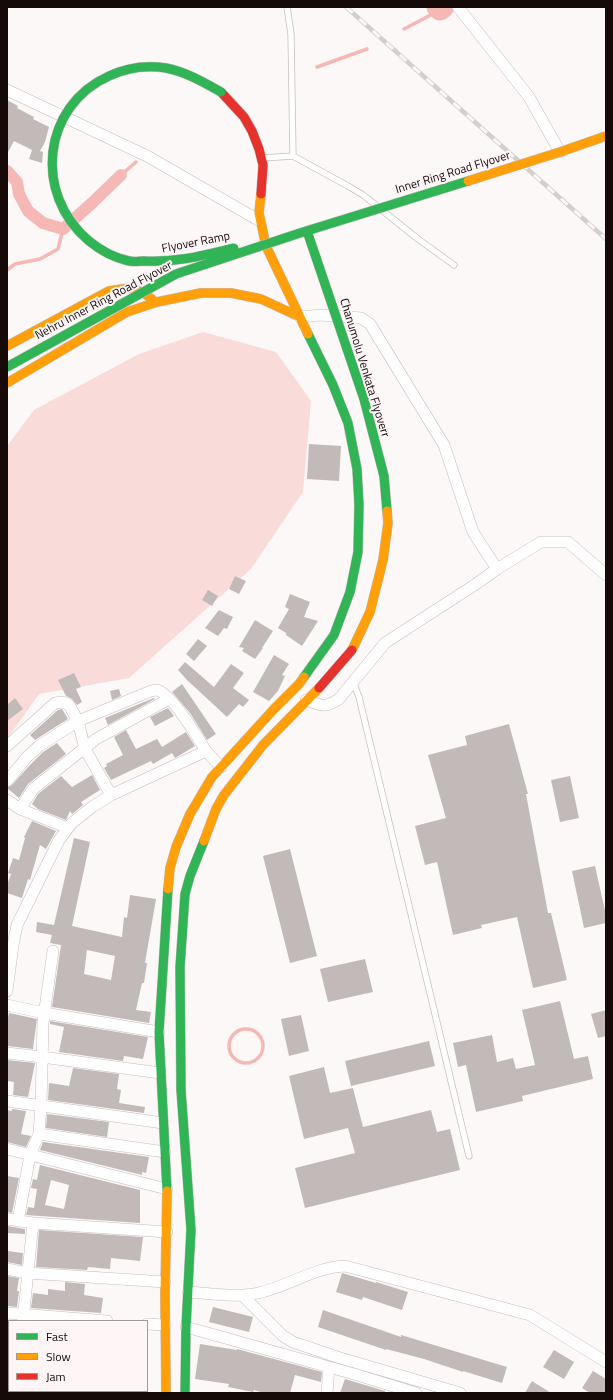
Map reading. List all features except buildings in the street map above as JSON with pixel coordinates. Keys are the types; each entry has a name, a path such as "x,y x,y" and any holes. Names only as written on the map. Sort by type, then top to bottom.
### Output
{"street":[{"path":"458,7 529,97 560,152"},
{"name":"Flyover Ramp","path":"175,1368 165,1325 167,1188 159,1032 170,868 176,846 190,814 212,777 273,710 299,684 334,635 350,592 358,552 359,505 357,468 348,423 333,385 266,246 260,221 258,213 263,165 252,131 244,117 221,92 194,77 176,70 158,67 138,68 120,71 92,86 79,97 67,111 54,137 51,172 53,187 65,215 91,244 109,254 130,261 163,262 186,258 303,232"},
{"path":"7,90 147,156 260,221"},
{"name":"Inner Ring Road Flyover","path":"303,232 560,152 606,136"},
{"name":"Nehru Inner Ring Road Flyover","path":"7,367 176,274 303,232"},
{"name":"Chanumolu Venkata Flyoverr","path":"175,1368 186,1327 191,1230 181,1090 180,967 185,894 190,876 216,809 239,774 263,745 351,652 370,612 383,560 388,523 384,476 364,399 303,232"},
{"path":"7,346 109,291 128,288 142,292 157,302"},
{"path":"7,383 127,312 157,302 201,293 231,293 262,299 300,317 321,315 361,318 370,324 444,445 473,532 497,569"},
{"path":"306,700 320,706 330,705 339,699 384,643 541,542 568,542 606,575"},
{"path":"7,781 27,757 39,746 78,721 151,691 157,690 169,699 187,721 206,751 221,768"},
{"path":"20,809 33,789 96,739 169,699"},
{"path":"7,746 55,703 62,702 69,705 78,721 85,748 112,795"},
{"path":"7,991 13,945 12,924 60,840 72,822 92,807 112,795 206,751"},
{"path":"7,801 20,809 68,828"},
{"path":"52,952 44,1013 39,1134 30,1155 12,1220 33,1223 167,1232"},
{"path":"7,1006 159,1032"},
{"path":"7,1054 42,1057 160,1073"},
{"path":"7,1100 163,1123"},
{"path":"39,1134 165,1152"},
{"path":"7,1149 167,1188"},
{"path":"23,1318 33,1223"},
{"path":"188,1292 243,1296 271,1290 286,1283 334,1266 345,1266 530,1315 606,1362"},
{"path":"7,1269 27,1273 165,1282"},
{"path":"243,1296 283,1336 293,1342 337,1357 460,1393"},
{"path":"7,1312 23,1318 79,1320"},
{"path":"148,1324 165,1325"},
{"path":"186,1327 416,1393"},
{"path":"327,1393 329,1367"},
{"path":"166,1393 175,1368"},
{"path":"175,1368 186,1393"},
{"path":"16,1392 36,1393"}],"lane":[{"path":"287,7 290,34 293,156"},
{"path":"261,158 293,156 348,186 363,195 418,239 454,265"},
{"path":"353,681 359,697 469,1156"}],"shaded area":[{"path":"203,332 276,352 311,401 303,492 251,569 129,678 39,694 7,739 7,446 34,410 139,354"}],"waterway":[{"path":"437,7 440,10 444,7"},
{"path":"404,29 440,10"},
{"path":"317,67 367,49"},
{"path":"121,175 136,162"},
{"path":"7,171 17,182 19,194 28,211 43,223 63,229 121,175"},
{"path":"7,270 15,264 40,259 58,249 63,229"},
{"path":"243,1029 249,1029 253,1030 260,1036 263,1046 262,1053 256,1060 249,1063 243,1063 239,1062 232,1056 229,1049 229,1043 230,1039 236,1032 243,1029"}],"railway":[{"path":"346,7 606,239"}],"traffic: fast":[{"path":"221,92 201,81 166,68 137,68 122,71 109,76 87,90 70,108 58,129 53,152 53,176 59,200 71,222 89,241 118,258 129,261 167,261 190,258 234,248"},
{"path":"7,367 176,274 300,233 468,181"},
{"path":"307,231 364,399 384,476 387,511"},
{"path":"304,677 334,635 350,592 358,552 359,505 357,469 348,423 333,385 308,334"},
{"path":"185,1393 186,1327 191,1230 181,1090 180,967 185,894 190,876 204,841"},
{"path":"167,1191 159,1032 168,889"}],"traffic: slow":[{"path":"468,181 606,136"},
{"path":"261,194 259,213 266,246 308,334"},
{"path":"7,346 109,291 129,288 142,292 152,299"},
{"path":"7,383 127,312 157,302 201,293 231,293 261,299 300,317"},
{"path":"352,650 370,612 383,560 388,523 387,511"},
{"path":"168,889 170,868 176,847 190,814 212,777 304,677"},
{"path":"204,841 216,809 224,795 263,745 319,688"},
{"path":"166,1393 165,1294 167,1191"}],"traffic: jam":[{"path":"221,92 244,117 252,131 263,165 261,194"},
{"path":"319,688 352,650"}]}
